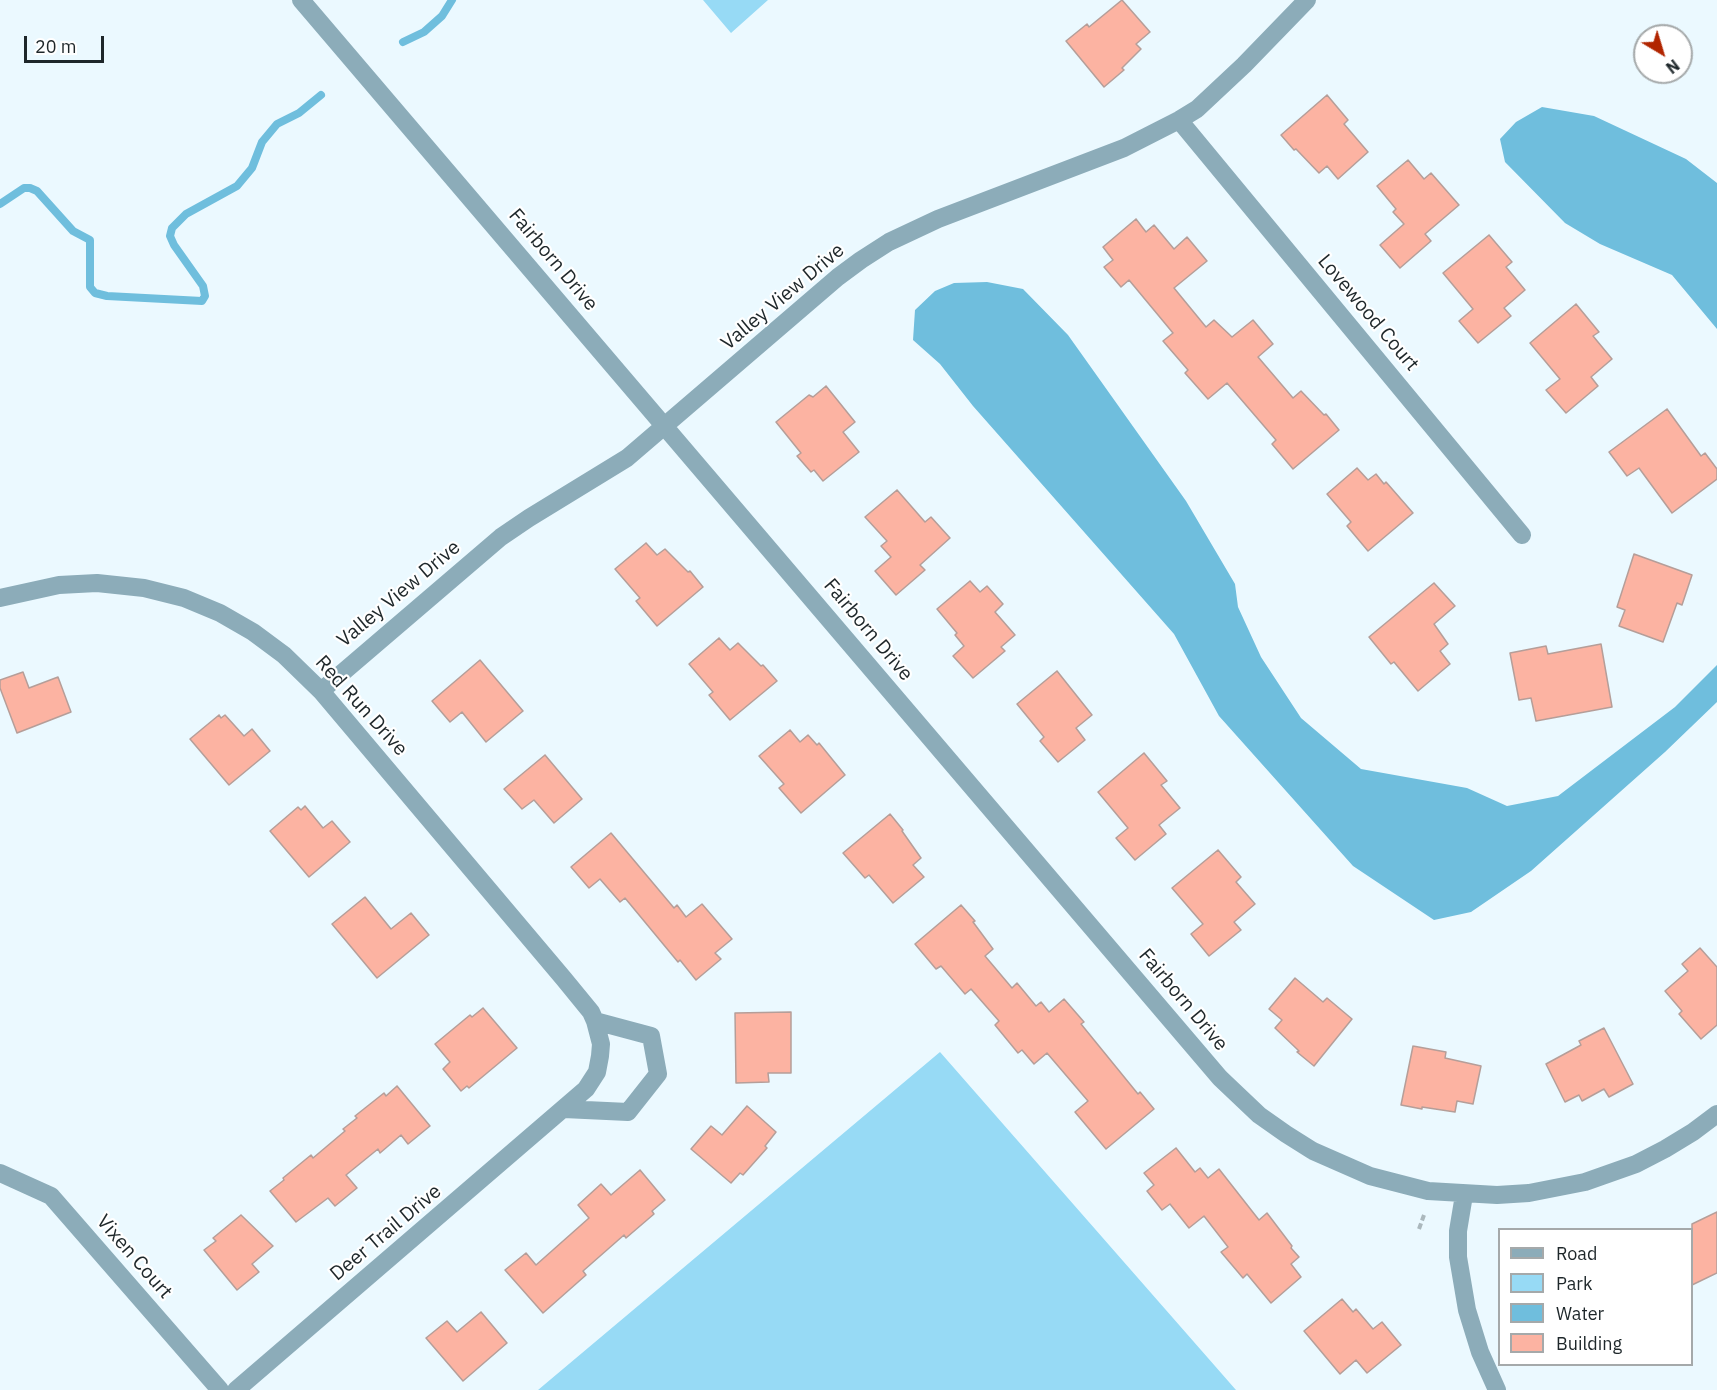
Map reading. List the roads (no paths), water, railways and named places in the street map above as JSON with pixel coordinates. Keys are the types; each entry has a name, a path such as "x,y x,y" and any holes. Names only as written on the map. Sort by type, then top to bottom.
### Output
{"street":[{"name":"Fairborn Drive","path":"302,0 1220,1078 1259,1115 1286,1134 1340,1165 1401,1185 1464,1195 1529,1193 1585,1182 1636,1164 1693,1132 1717,1114"},
{"name":"Valley View Drive","path":"321,690 501,537 627,458 838,278 889,242 938,219 1124,148 1179,120 1197,109 1307,0"},
{"name":"Lovewood Court","path":"1179,120 1522,534"},
{"name":"Red Run Drive","path":"0,598 59,585 97,583 144,588 184,598 220,613 253,632 284,655 321,690 591,1012 601,1044"},
{"path":"564,1109 628,1112 658,1074 651,1036 595,1021"},
{"name":"Deer Trail Drive","path":"236,1390 586,1089 597,1072 601,1044"},
{"name":"Vixen Court","path":"0,1173 51,1196 220,1390"},
{"path":"1464,1195 1458,1231 1460,1268 1467,1310 1480,1352 1497,1390"}],"water":[{"path":"1542,107 1594,116 1686,159 1717,183 1717,329 1672,275 1600,244 1565,223 1505,162 1500,139 1516,122"},
{"path":"987,282 1023,289 1068,335 1186,501 1235,584 1238,607 1261,657 1301,718 1361,769 1467,788 1507,806 1558,796 1675,707 1717,665 1717,702 1665,752 1531,871 1471,912 1434,920 1353,866 1219,716 1174,634 973,406 940,364 913,340 915,310 935,291 954,283"}],"waterway":[{"path":"403,42 424,32 442,16 452,0"},
{"path":"0,204 24,188 30,188 37,191 73,231 90,240 90,287 95,293 107,296 202,301 205,296 203,286 174,245 170,236 172,228 186,214 237,186 252,168 262,142 277,124 299,113 321,95"}]}
